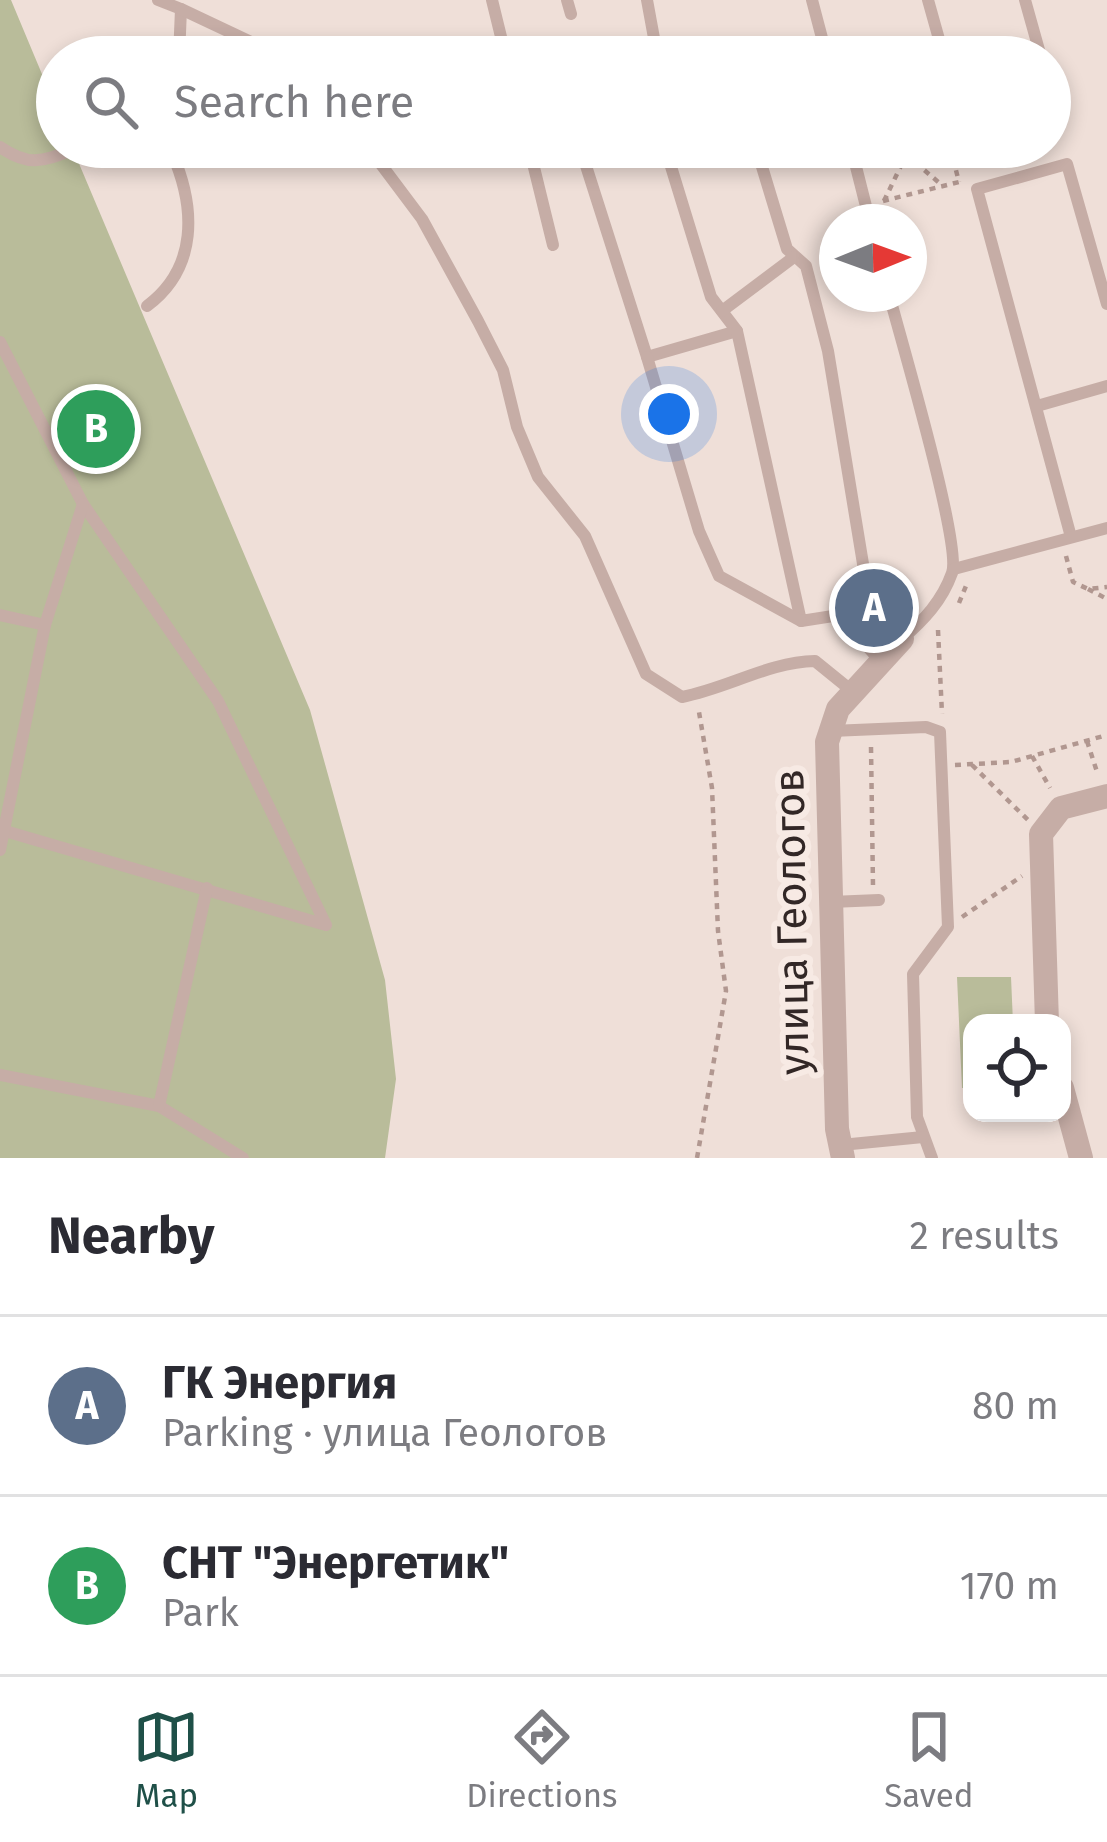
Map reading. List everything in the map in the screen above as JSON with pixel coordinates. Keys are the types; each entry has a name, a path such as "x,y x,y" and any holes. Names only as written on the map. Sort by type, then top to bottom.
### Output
{"street":[{"name":"улица Геологов","path":"842,1152 830,902 829,731 852,691 902,639"},
{"path":"1047,1014 1042,834 1061,808 1106,796"},
{"path":"1071,1121 1081,1158"}],"lane":[{"path":"158,0 238,36"},
{"path":"492,0 501,36"},
{"path":"647,0 654,36"},
{"path":"812,0 821,36"},
{"path":"928,0 938,36"},
{"path":"1025,0 1035,36"},
{"path":"180,36 181,9"},
{"path":"0,147 21,162 36,163"},
{"path":"147,306 172,287 190,228 187,188 179,168"},
{"path":"384,168 422,219 487,338 503,370 518,428 538,477 585,536 646,674 682,697 789,662 815,661 852,691"},
{"path":"534,168 553,245"},
{"path":"587,168 700,532 719,576 801,620 865,611"},
{"path":"671,168 711,297 737,331 801,620"},
{"path":"763,168 794,256 806,266 827,351 865,576 862,640 881,662"},
{"path":"856,168 865,204"},
{"path":"1053,168 977,189 1066,538"},
{"path":"1068,168 1107,304"},
{"path":"722,311 794,256"},
{"path":"894,312 961,568"},
{"path":"647,357 737,331"},
{"path":"0,342 83,504 218,701 326,925 5,831"},
{"path":"1036,406 1107,386"},
{"path":"0,850 45,625 83,504"},
{"path":"902,639 931,614 961,568 1107,528"},
{"path":"0,614 45,625"},
{"path":"829,731 936,731 943,765 948,927 913,974 922,1137 932,1158"},
{"path":"159,1106 206,888"},
{"path":"830,902 876,900"},
{"path":"0,1076 159,1106 243,1158"},
{"path":"842,1152 922,1137"}],"path":[{"path":"884,201 900,168"},
{"path":"926,168 943,185"},
{"path":"955,168 963,189 977,189"},
{"path":"873,204 959,182"},
{"path":"1066,538 1073,582 1107,599"},
{"path":"936,731 945,695 938,628 968,591 961,568"},
{"path":"1088,589 1107,586"},
{"path":"696,694 712,788 718,931 726,991 697,1158"},
{"path":"871,730 876,900"},
{"path":"943,765 1032,756 1107,735"},
{"path":"1087,741 1106,796"},
{"path":"1032,756 1061,808"},
{"path":"972,765 1042,834"},
{"path":"948,927 1043,862"}],"green space":[{"path":"0,0 11,0 36,60 36,168 81,168 310,710 385,980 396,1079 385,1158 0,1158"},
{"path":"957,977 1011,977 1013,1014 963,1014 962,1088"}],"place":[{"name":"СНТ \"Энергетик\"","path":"96,429"},
{"name":"ГК Энергия","path":"874,608"}]}
